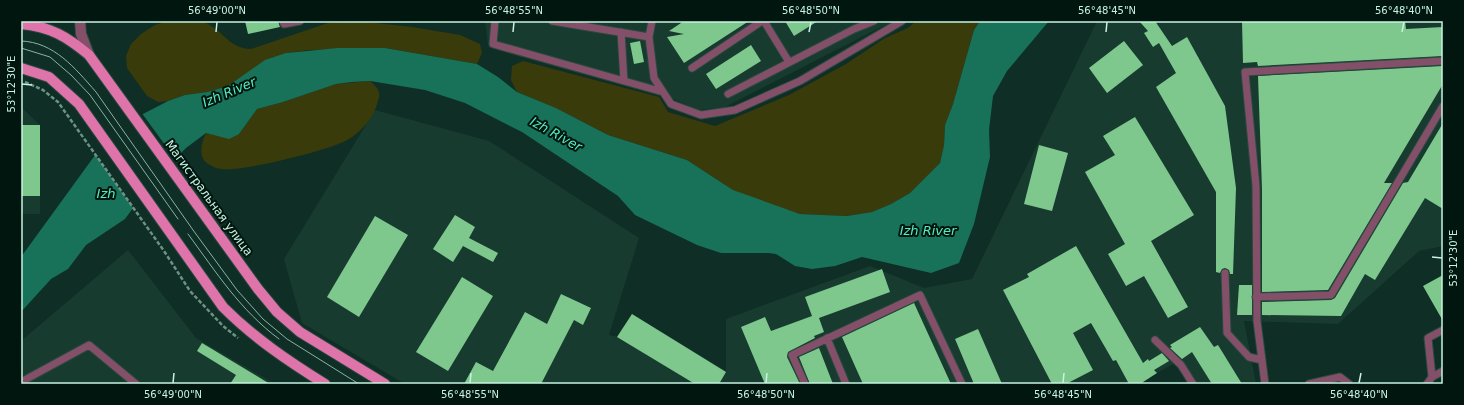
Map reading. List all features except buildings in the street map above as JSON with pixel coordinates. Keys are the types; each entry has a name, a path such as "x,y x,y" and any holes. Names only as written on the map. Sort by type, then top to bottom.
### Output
{"main road":[{"name":"Магистральная улица","path":"21,24 40,26 66,36 89,55 258,289 277,312 300,332 385,384"},
{"path":"21,68 49,77 79,104 224,307 248,331 292,364 325,384"}],"street":[{"path":"80,21 81,34 89,55"}],"lane":[{"path":"283,21 284,24 300,21"},
{"path":"495,21 493,44 664,92"},
{"path":"552,21 649,37"},
{"path":"652,21 649,37 654,78 671,104 701,115 735,110 800,81 902,21"},
{"path":"692,68 763,21 789,62"},
{"path":"728,94 854,29 874,21"},
{"path":"621,32 624,81"},
{"path":"1265,384 1256,297 1256,186 1245,72 1443,61"},
{"path":"1256,297 1331,295 1443,106"},
{"path":"1225,274 1227,333 1249,357 1262,360"},
{"path":"805,384 792,354 920,295 962,384"},
{"path":"1432,377 1428,338 1443,330"},
{"path":"827,338 846,384"},
{"path":"1155,340 1181,365 1193,384"},
{"path":"21,382 89,345 136,384"},
{"path":"1427,384 1432,377 1443,371"},
{"path":"1309,384 1340,377 1349,384"}],"path":[{"path":"21,80 43,90 58,102 164,251"}],"shaded area":[{"path":"168,21 202,21 237,46 251,49 328,23 366,22 412,27 460,35 480,44 482,53 477,64 385,48 309,50 286,53 228,86 207,92 185,95 168,101 158,102 147,96 127,68 126,56 131,44 141,34 155,25"},
{"path":"485,21 893,21 725,107 699,110 657,92 488,45"},
{"path":"916,21 980,21 974,30 953,104 945,125 944,145 940,163 910,193 891,204 872,212 847,216 800,214 760,201 733,190 687,160 608,135 556,108 517,92 511,80 512,66 523,61 659,97 668,112 715,126 789,95 846,64 885,38 908,28"},
{"path":"1097,21 1443,21 1443,246 1419,251 1338,324 1244,321 1256,384 1197,384 1180,360 1138,384 405,384 302,323 284,259 375,110 489,141 639,238 609,335 618,337 632,314 726,371 726,319 870,266 924,288 972,279"},
{"path":"370,81 379,92 379,98 374,112 369,121 357,133 339,144 266,164 232,169 216,168 211,166 203,159 201,150 206,133 215,135 239,134 257,109 336,84"},
{"path":"21,107 40,125 40,214 21,214"},
{"path":"128,250 196,338 275,384 21,384 21,341"}],"water":[{"name":"Izh River","path":"980,21 1049,21 1007,71 993,96 989,130 990,157 974,224 959,263 931,273 862,257 835,266 812,269 795,266 776,254 721,253 697,245 635,215 618,196 522,132 465,103 425,90 370,81 336,84 257,109 239,134 229,139 206,133 186,148 152,182 125,219 86,245 68,269 51,279 21,312 21,257 114,129 168,101 185,95 207,92 228,86 265,60 286,53 338,48 385,48 477,64 498,77 517,92 556,108 608,135 687,160 733,190 800,214 847,216 872,212 891,204 910,193 940,163 944,145 945,125 953,104 974,30"}],"pier":[{"path":"141,112 176,160 153,184 134,209 94,153 113,127"}],"tram line":[{"path":"21,41 33,42 54,51 72,66 96,92 237,290 263,319 287,339 359,384"},
{"path":"21,48 50,57 71,75 90,95 178,219"},
{"path":"188,234 240,303 252,316 279,339"}],"water label":[{"name":"Izh","path":"106,193"}]}
